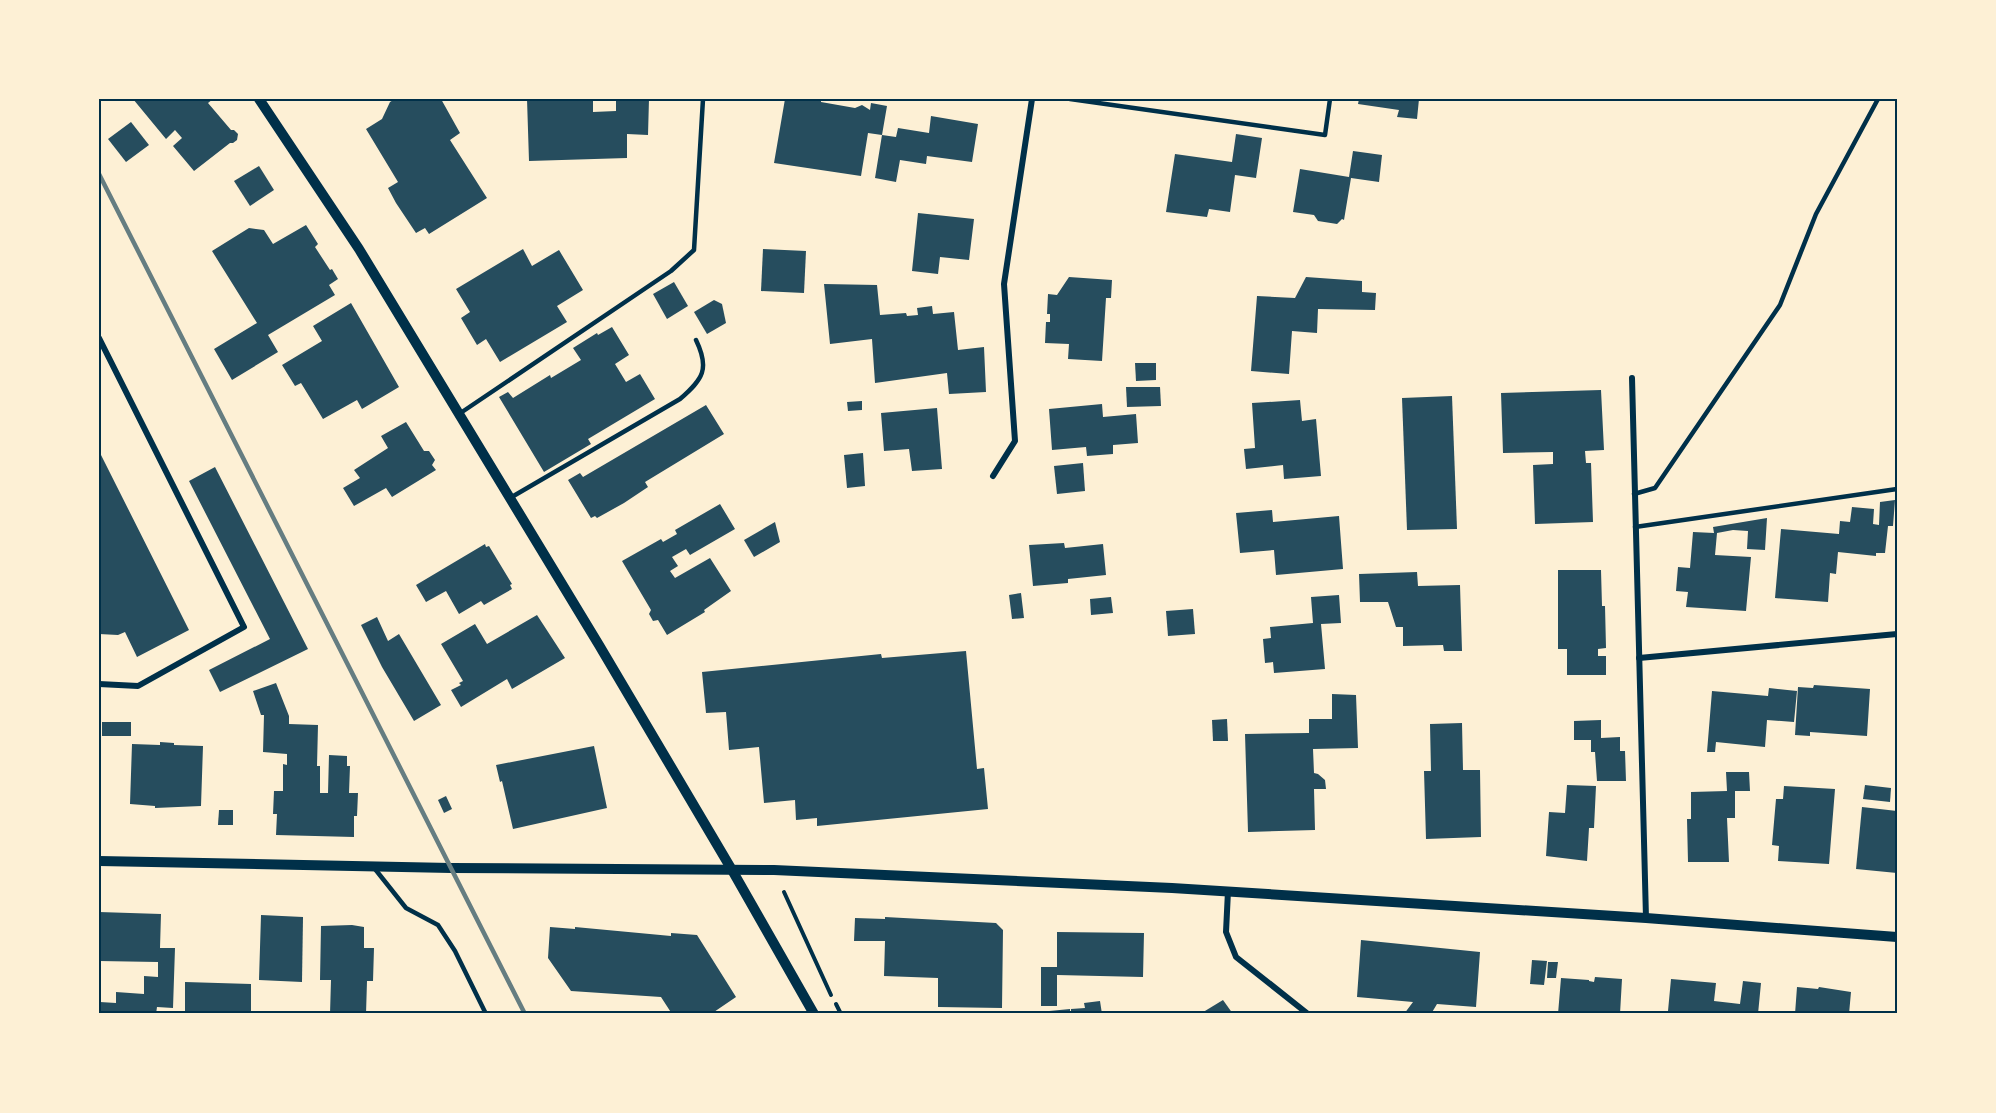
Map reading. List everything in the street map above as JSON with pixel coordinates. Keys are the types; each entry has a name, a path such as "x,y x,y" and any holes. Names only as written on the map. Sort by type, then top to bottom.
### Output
{"street":[{"path":"260,99 359,249 510,498 732,870 814,1014"},
{"path":"993,476 1015,441 1004,284 1032,99"},
{"path":"99,338 244,627 138,686 99,684"},
{"path":"1632,378 1646,918"},
{"path":"1640,658 1897,634"},
{"path":"99,861 373,867 774,870 1228,891 1897,937"},
{"path":"1228,891 1226,932 1236,957 1308,1014"}],"lane":[{"path":"459,414 671,271 694,250 703,99"},
{"path":"1071,99 1325,135 1330,99"},
{"path":"1635,494 1655,488 1780,305 1816,214 1878,99"},
{"path":"510,498 680,399 704,372 703,355 696,340"},
{"path":"1635,526 1897,489"},
{"path":"373,867 406,908 438,925 455,951 486,1014"}],"path":[{"path":"774,870 841,1014"}],"building":[{"path":"133,99 213,99 208,103 231,130 238,134 237,140 194,171 173,146 182,138 175,130 166,139"},
{"path":"395,99 441,99 460,133 450,140 487,198 429,234 425,228 416,233 396,203 388,188 398,182 366,129 382,119 390,102"},
{"path":"527,99 593,99 593,112 616,111 616,99 649,99 648,135 627,134 627,158 529,161"},
{"path":"785,99 821,99 821,102 855,108 862,105 870,110 871,103 887,106 882,135 868,133 861,176 774,163"},
{"path":"1359,99 1419,99 1417,119 1397,117 1399,110 1358,104"},
{"path":"931,116 978,124 972,162 927,156 926,164 900,160 896,182 875,178 882,135 896,137 898,128 929,133"},
{"path":"131,122 149,145 126,162 108,139"},
{"path":"1236,134 1262,138 1256,178 1235,175 1230,212 1209,209 1207,217 1166,212 1175,154 1232,162"},
{"path":"1353,151 1382,155 1379,182 1351,178 1344,220 1342,219 1337,224 1318,221 1314,215 1293,212 1300,169 1349,177"},
{"path":"259,166 274,190 250,206 234,181"},
{"path":"918,213 974,219 969,260 940,257 938,274 912,271"},
{"path":"306,225 318,244 315,247 338,279 329,285 335,295 268,335 278,352 232,380 214,349 257,323 212,251 249,228 264,230 273,244"},
{"path":"523,249 532,266 559,250 583,290 557,306 567,322 500,362 486,339 477,345 461,318 470,312 456,289"},
{"path":"763,249 806,251 804,293 761,291"},
{"path":"1069,277 1112,280 1111,298 1106,298 1102,361 1068,359 1069,344 1045,343 1046,322 1050,322 1050,314 1047,314 1048,294 1057,295"},
{"path":"1306,277 1362,281 1362,292 1376,293 1375,310 1318,309 1317,333 1292,331 1289,374 1251,371 1257,296 1295,298"},
{"path":"674,282 688,306 667,319 653,294"},
{"path":"824,284 877,285 880,315 906,313 907,316 918,315 917,308 932,306 933,314 954,312 958,350 984,347 986,392 949,394 947,373 875,383 872,339 830,344"},
{"path":"714,300 722,304 726,323 707,334 694,312"},
{"path":"351,303 399,387 362,409 357,400 323,419 301,383 295,386 282,365 322,341 313,326"},
{"path":"612,327 629,355 615,364 626,382 640,374 655,399 588,439 591,444 544,472 499,397 508,392 513,398 550,375 551,378 581,360 573,348 597,333 598,335"},
{"path":"1135,363 1156,363 1156,380 1136,381"},
{"path":"1126,387 1160,387 1161,406 1127,407"},
{"path":"1601,390 1604,450 1585,451 1586,463 1591,463 1593,522 1535,524 1533,465 1553,464 1553,452 1503,453 1501,393"},
{"path":"1452,396 1457,529 1407,530 1402,398"},
{"path":"1300,400 1302,421 1316,419 1321,476 1284,479 1283,465 1246,469 1244,449 1255,448 1252,403"},
{"path":"862,401 862,410 848,411 847,402"},
{"path":"1102,404 1103,417 1136,414 1138,443 1113,445 1113,454 1087,456 1086,447 1052,450 1049,409"},
{"path":"706,405 724,434 645,482 648,487 624,503 597,518 595,516 591,518 568,480 580,473 583,477"},
{"path":"937,408 942,469 912,471 909,449 884,451 881,413"},
{"path":"406,422 424,451 429,451 435,460 432,465 436,470 392,497 386,488 354,506 343,488 360,478 354,470 388,448 381,436"},
{"path":"99,451 189,630 137,657 125,632 118,635 99,634"},
{"path":"863,453 865,486 847,488 844,455"},
{"path":"1083,463 1085,491 1057,494 1054,466"},
{"path":"215,467 308,649 220,692 209,670 270,639 189,481"},
{"path":"1895,500 1893,526 1888,526 1885,553 1876,553 1876,556 1838,552 1836,574 1830,573 1828,602 1775,598 1781,529 1839,534 1840,521 1850,522 1852,507 1874,509 1873,524 1879,525 1880,502"},
{"path":"720,504 735,529 690,555 686,549 672,557 678,566 670,571 675,578 710,558 731,591 704,610 705,612 667,635 658,620 653,621 649,614 651,610 622,561 661,539 663,542 677,534 675,530"},
{"path":"1272,510 1273,522 1339,516 1343,569 1276,575 1274,550 1240,553 1236,513"},
{"path":"1767,518 1765,550 1747,549 1748,531 1733,530 1717,533 1715,555 1751,557 1746,611 1686,607 1688,592 1676,591 1678,567 1690,568 1693,532 1714,533 1713,527"},
{"path":"775,522 780,542 754,557 744,540"},
{"path":"1064,543 1065,548 1103,544 1106,575 1068,579 1068,583 1033,586 1029,545"},
{"path":"485,544 486,547 489,546 512,584 510,585 512,589 484,605 481,601 459,614 446,591 426,602 416,585"},
{"path":"1558,570 1601,570 1606,648 1598,649 1598,656 1606,656 1606,675 1567,675 1567,649 1558,649"},
{"path":"1417,572 1418,586 1460,585 1462,651 1444,651 1443,645 1403,646 1403,627 1396,627 1388,602 1360,602 1359,574"},
{"path":"1021,593 1024,618 1012,619 1009,595"},
{"path":"1339,595 1341,623 1321,624 1325,669 1274,673 1273,662 1265,663 1263,639 1271,638 1270,627 1313,623 1311,597"},
{"path":"1111,597 1113,613 1091,615 1090,599"},
{"path":"1193,609 1195,634 1168,636 1166,611"},
{"path":"537,615 565,658 512,689 507,679 461,707 451,690 461,685 459,683 463,681 441,644 475,624 487,644"},
{"path":"377,617 388,641 399,634 441,705 414,721 382,667 361,625"},
{"path":"966,651 977,769 984,768 988,809 817,826 817,818 796,820 795,800 764,803 759,747 729,750 726,712 706,713 702,672 881,654 882,658"},
{"path":"276,683 289,716 289,724 318,725 317,766 320,766 320,793 328,793 329,755 347,756 347,766 350,766 349,793 358,793 357,816 354,816 354,837 276,835 277,814 273,814 274,791 283,791 283,764 287,765 287,754 263,752 264,715 261,715 253,691"},
{"path":"1814,685 1870,689 1867,736 1810,732 1810,736 1795,735 1798,687 1813,688"},
{"path":"1769,688 1797,691 1794,722 1767,720 1765,747 1716,742 1715,752 1707,752 1712,691 1768,696"},
{"path":"1332,694 1356,695 1358,748 1313,749 1314,773 1325,780 1326,789 1314,789 1315,830 1248,832 1245,734 1309,733 1309,719 1332,719"},
{"path":"1227,719 1228,741 1213,741 1212,720"},
{"path":"1601,720 1601,738 1620,737 1620,751 1625,751 1626,781 1597,781 1595,752 1591,752 1591,740 1574,740 1574,721"},
{"path":"102,722 131,722 131,736 102,736"},
{"path":"1462,723 1463,770 1480,770 1481,837 1426,839 1424,771 1431,771 1430,724"},
{"path":"160,742 203,746 201,806 155,808 155,806 130,804 132,744 160,745"},
{"path":"594,746 607,808 513,829 496,765"},
{"path":"1726,772 1749,772 1750,791 1735,791 1735,818 1727,818 1729,862 1688,862 1687,819 1691,819 1691,792 1727,791"},
{"path":"1567,785 1596,786 1594,828 1589,828 1587,861 1546,856 1549,812 1565,813"},
{"path":"1865,785 1891,788 1890,802 1863,799"},
{"path":"1784,786 1835,789 1829,864 1778,861 1779,846 1772,845 1776,799 1783,799"},
{"path":"446,796 452,809 444,813 438,800"},
{"path":"1862,807 1897,811 1897,873 1856,869"},
{"path":"219,810 233,810 233,825 218,825"},
{"path":"99,912 161,914 160,948 175,948 173,1008 157,1007 156,1014 99,1014 100,1002 116,1003 116,992 144,994 144,976 158,977 158,962 99,961"},
{"path":"261,915 303,917 302,982 259,980"},
{"path":"885,917 996,923 1003,930 1002,1008 938,1007 938,978 884,976 885,941 854,941 855,918 885,919"},
{"path":"321,926 364,927 364,948 374,948 373,981 367,981 366,1014 330,1014 331,980 320,980"},
{"path":"550,927 575,929 575,927 671,936 671,933 697,935 736,997 711,1014 672,1014 661,997 571,991 548,958"},
{"path":"1057,932 1144,933 1143,977 1057,975 1057,1006 1041,1006 1041,967 1057,967"},
{"path":"1361,940 1480,952 1476,1007 1437,1004 1431,1014 1404,1014 1413,1002 1357,997"},
{"path":"1532,960 1547,961 1544,985 1530,984"},
{"path":"1548,962 1558,962 1556,978 1547,978"},
{"path":"1595,977 1622,979 1620,1014 1558,1014 1561,978 1594,982"},
{"path":"1671,979 1716,983 1714,1001 1740,1004 1743,981 1761,983 1758,1014 1690,1014 1668,1011"},
{"path":"185,982 251,984 251,1014 185,1014"},
{"path":"1797,987 1818,989 1819,987 1851,992 1849,1014 1795,1014"},
{"path":"1223,1000 1233,1014 1200,1014"},
{"path":"1100,1001 1102,1014 1071,1014 1071,1009 1085,1008 1084,1003"},
{"path":"1070,1009 1070,1014 1039,1014 1039,1012"}],"railway":[{"path":"99,174 525,1014"}]}
